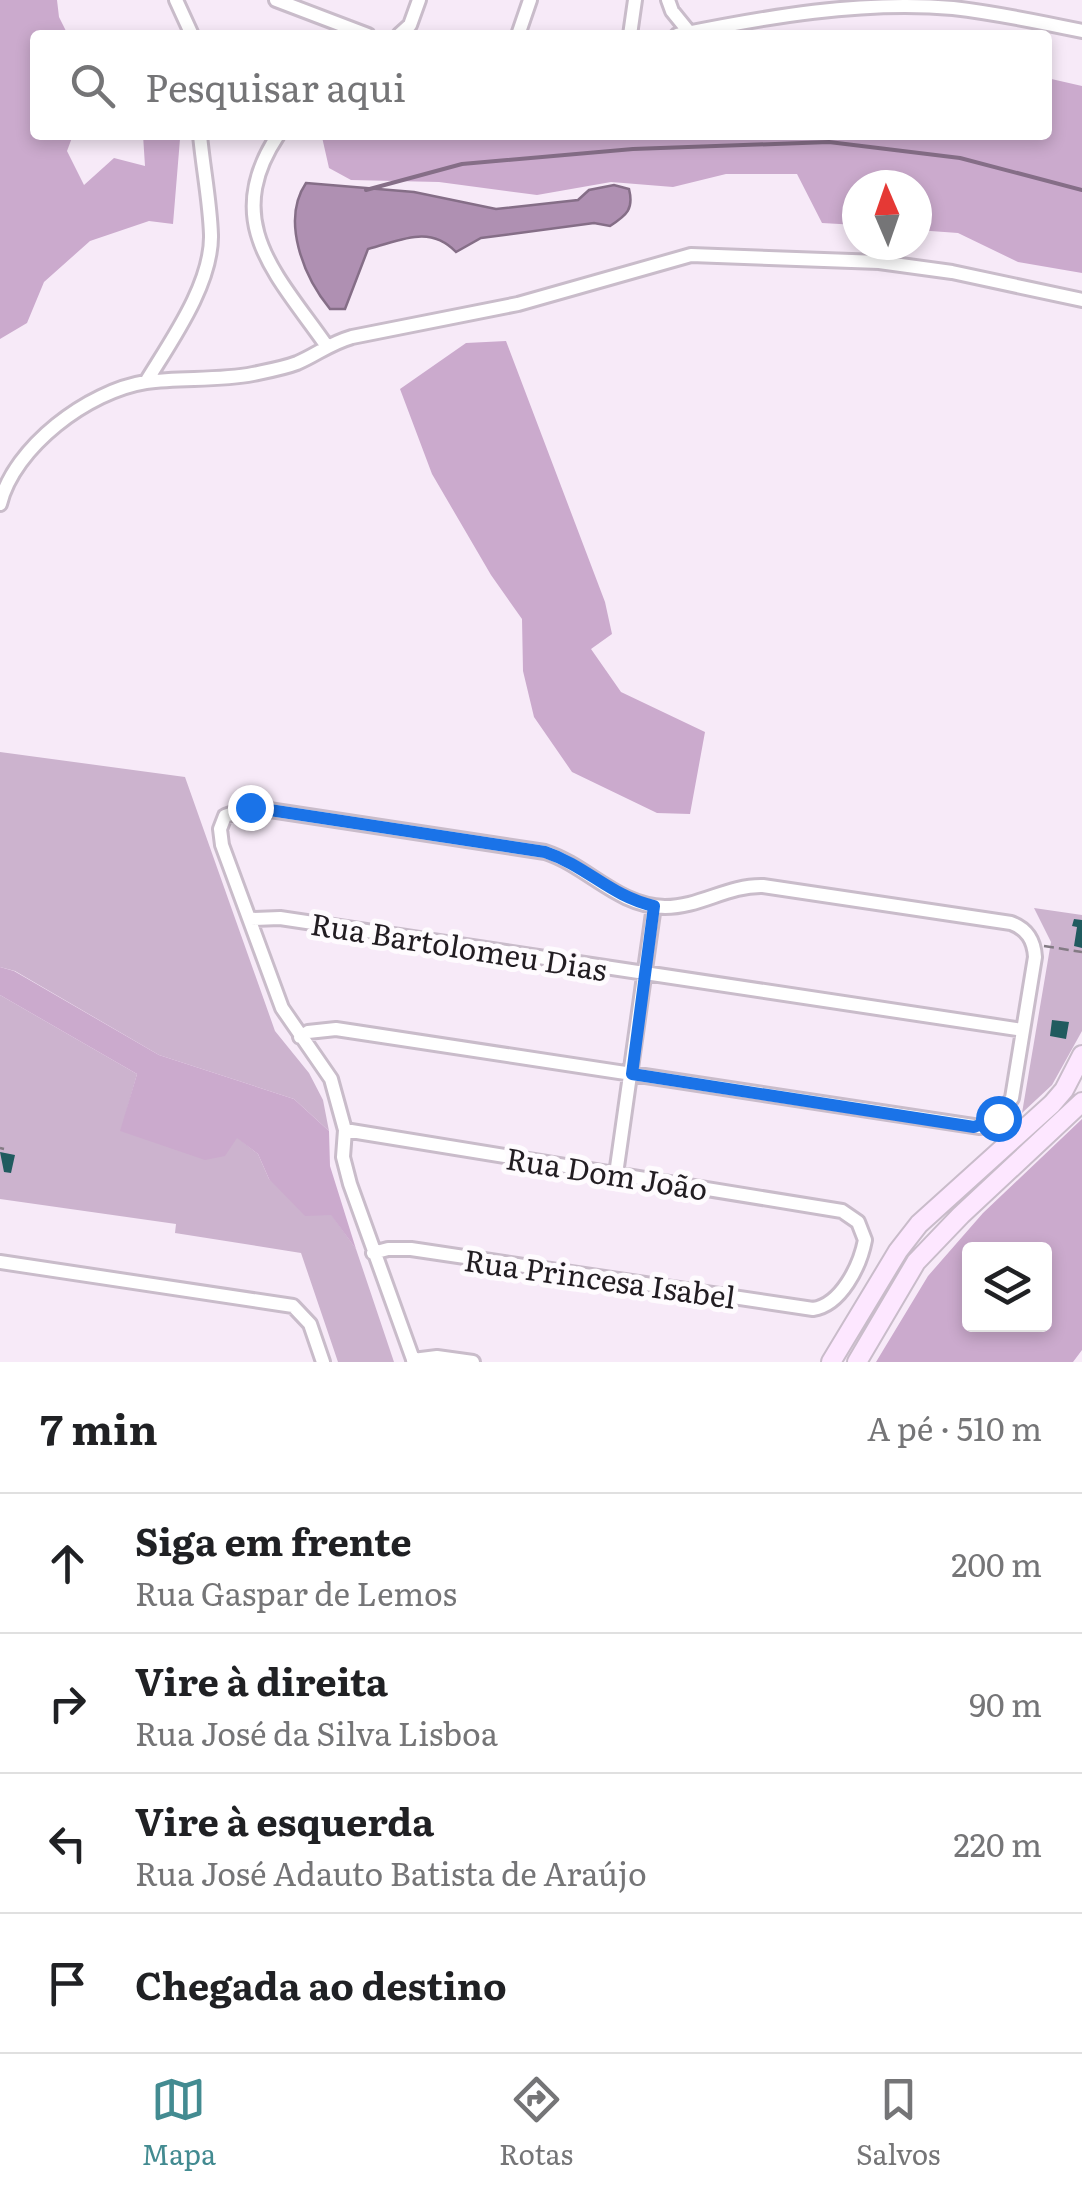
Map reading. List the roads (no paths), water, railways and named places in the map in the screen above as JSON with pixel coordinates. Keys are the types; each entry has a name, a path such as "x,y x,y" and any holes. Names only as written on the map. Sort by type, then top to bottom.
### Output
{"main road":[{"path":"830,1362 898,1251 919,1224 1052,1104 1082,1055"},
{"path":"857,1362 916,1262 1082,1102"}],"street":[{"path":"176,0 190,30"},
{"path":"276,0 355,30"},
{"path":"404,30 419,0"},
{"path":"520,30 530,0"},
{"path":"631,30 636,0"},
{"path":"668,0 681,30"},
{"path":"706,30 804,13 891,7 952,8 1082,30"},
{"path":"146,382 200,285 211,238 201,140"},
{"path":"276,140 254,185 255,222 263,255 326,345"},
{"path":"0,504 16,467 65,417 125,386 250,375 297,363 326,345 370,333 518,304 691,255 880,262 952,272 1082,300"},
{"path":"300,1037 308,1032 336,1029 974,1127 998,1118 1012,1098 1034,956 1032,941 1011,923 764,886 739,887 684,906 654,906 618,895 578,865 545,852 250,807 226,816 220,829 222,846 282,1008 300,1037 332,1079 346,1130 343,1157 413,1361 437,1357 473,1362"},
{"path":"616,1174 654,906"},
{"name":"Rua Bartolomeu Dias","path":"251,919 280,918 1022,1030"},
{"name":"Rua Dom João","path":"346,1130 842,1211 862,1227 865,1246 838,1296 827,1306"},
{"name":"Rua Princesa Isabel","path":"374,1253 411,1249 813,1309 827,1306"},
{"path":"0,1262 293,1306 310,1324 323,1362"}],"waterway":[{"path":"366,190 462,164 633,149 829,142 960,158 1082,190"}]}
